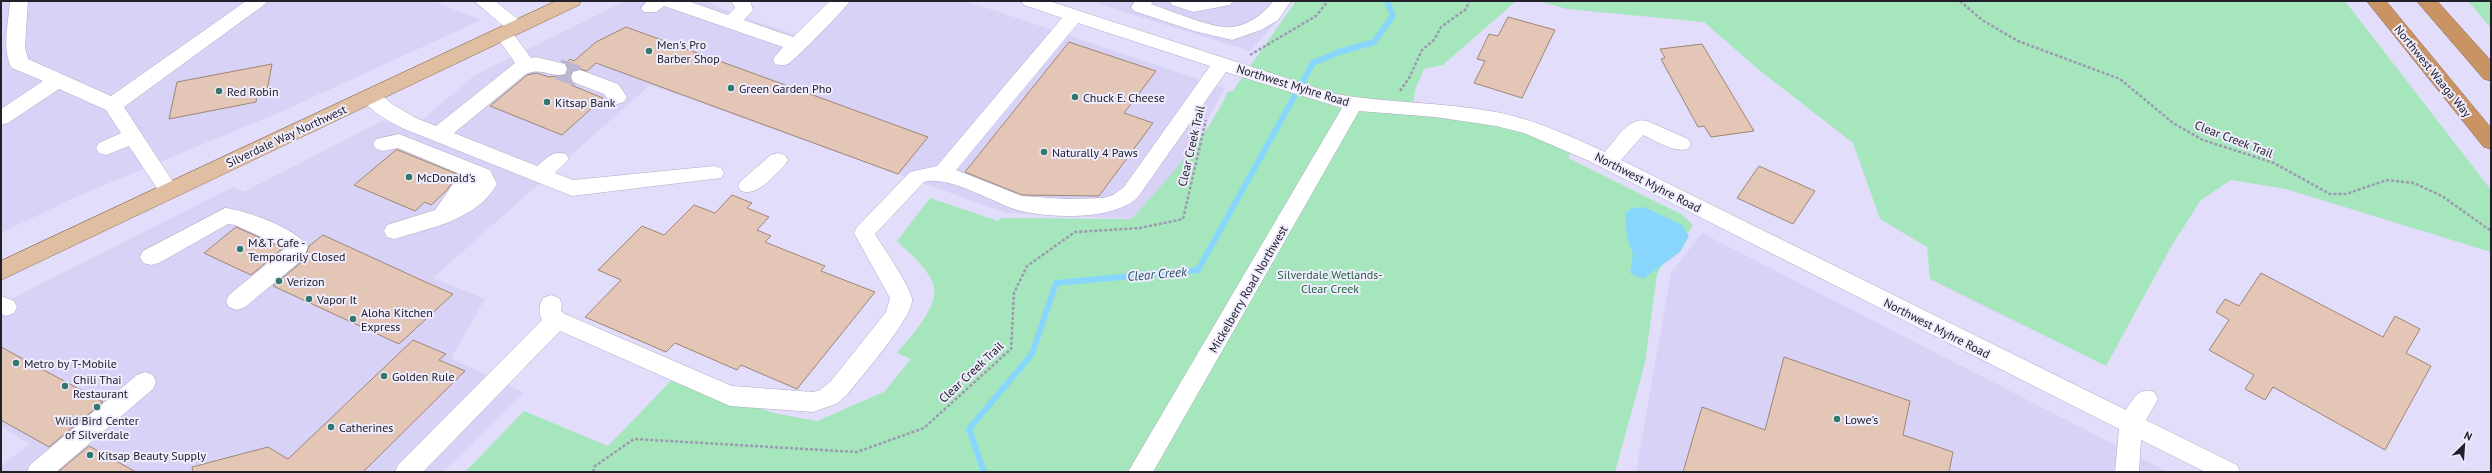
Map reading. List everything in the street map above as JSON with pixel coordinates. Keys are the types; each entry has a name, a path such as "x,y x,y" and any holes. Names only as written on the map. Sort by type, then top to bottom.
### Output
{"highway":[{"name":"Northwest Waaga Way","path":"2376,1 2491,142"},
{"path":"2426,1 2491,74"}],"main road":[{"name":"Silverdale Way Northwest","path":"1,271 572,1"}],"street":[{"path":"19,1 16,48 20,62 56,81 113,105 134,135 168,191"},
{"path":"113,105 258,1"},
{"path":"483,1 510,30 526,65"},
{"path":"669,1 797,45"},
{"path":"732,22 744,10 744,6 740,1"},
{"path":"782,59 841,1"},
{"name":"Northwest Myhre Road","path":"1030,1 1069,9 1312,93 1354,104 1435,110 1513,122 1563,141 1608,161 2228,472"},
{"path":"1185,3 1224,1"},
{"path":"1185,3 1216,30"},
{"path":"1142,4 1216,30 1232,34 1255,26 1277,8"},
{"path":"942,172 1069,9"},
{"path":"408,472 554,312 730,396 813,402 821,400 839,388 895,317 901,304 901,297 864,233 917,177 929,173 942,172 1020,203 1032,205 1100,206 1121,201 1131,192 1222,63"},
{"path":"438,135 526,65 546,64 558,69"},
{"path":"580,77 611,89 617,97"},
{"path":"1,118 56,81"},
{"path":"371,96 385,109 409,123 572,188 714,174"},
{"name":"Mickelberry Road Northwest","path":"1140,472 1354,104"},
{"path":"1608,161 1640,126 1681,144"},
{"path":"106,148 134,135"},
{"path":"383,144 399,141 473,171 442,216 394,231"},
{"path":"540,175 559,159"},
{"path":"748,186 778,160"},
{"path":"151,257 225,216 238,217 294,243 297,247 295,253 237,302"},
{"path":"39,472 145,382"},
{"path":"2127,472 2131,423 2146,399"}],"path":[{"path":"1250,55 1316,16 1328,1"},
{"path":"1399,93 1409,78 1422,50 1434,40 1440,27 1466,8 1469,1"},
{"name":"Clear Creek Trail","path":"1960,1 1975,17 2005,36 2058,57 2104,71 2121,80 2192,135 2286,168 2321,190 2346,195 2388,180 2409,182 2421,186 2442,197 2491,231"},
{"name":"Clear Creek Trail","path":"593,472 595,466 634,439 857,452 924,428 1011,349 1014,293 1026,266 1075,232 1140,228 1183,219 1207,114"}],"shaded area":[{"path":"1,1 433,1 481,20 285,110 71,199 1,233"},
{"path":"626,1 707,1 732,13 811,40 849,1 966,1 1225,88 1160,205 1132,219 1006,213 650,85 433,278 485,299 451,358 524,393 443,472 1,472 1,466 30,444 1,427 1,304 233,187 244,192 384,120 409,131 475,75"},
{"path":"1089,1 1292,1 1279,19 1250,51"},
{"path":"1702,233 2168,472 1636,472 1671,273"}],"green space":[{"name":"Silverdale Wetlands- Clear Creek","path":"1296,1 1516,1 1443,65 1424,69 1415,90 1413,108 1435,110 1574,146 1568,158 1681,214 1693,225 1684,239 1667,256 1657,274 1645,363 1615,472 465,472 524,411 608,446 672,380 774,413 817,421 884,392 911,359 897,353 923,320 933,301 933,284 927,272 897,241 930,198 998,221 1001,218 1132,219 1185,158 1209,126 1228,91 1232,92"},
{"path":"1538,1 2345,1 2491,190 2491,252 2286,189 2231,180 2201,200 2172,245 2106,366 1930,279 1927,247 1880,219 1853,143 1759,70 1704,22 1567,9"},
{"path":"2468,1 2491,1 2491,28"}],"water":[{"path":"1644,207 1682,225 1689,236 1680,252 1643,279 1630,273 1633,254 1627,238 1625,213 1632,208"}],"building":[{"path":"1508,17 1555,30 1522,98 1474,83 1485,61 1477,59 1489,34 1498,36"},
{"path":"626,27 928,137 898,174 596,63 587,71 580,69 573,71 570,76 573,83 571,85 603,98 562,135 490,106 527,75 537,73 549,77 565,75 568,70 566,63 570,59 574,61 596,42"},
{"path":"1069,42 1156,71 1124,113 1153,123 1099,196 1022,195 965,172"},
{"path":"1702,44 1754,131 1711,137 1704,126 1698,127 1661,59 1665,58 1660,49"},
{"name":"Red Robin","path":"272,64 267,91 257,93 256,102 169,119 177,82"},
{"name":"McDonald's","path":"396,150 457,174 448,183 451,184 447,190 431,205 425,202 415,211 354,185"},
{"path":"1759,166 1815,191 1793,224 1737,198"},
{"path":"732,195 752,203 747,208 769,217 757,230 771,236 765,242 825,266 821,271 875,292 797,389 741,365 737,370 675,343 666,352 585,317 621,280 598,270 642,226 664,235 694,205 715,213"},
{"path":"236,227 283,248 251,275 204,253"},
{"path":"323,235 453,294 399,344 273,286 304,260 309,246"},
{"path":"2261,273 2383,337 2395,316 2420,329 2406,353 2431,366 2385,450 2273,387 2265,400 2245,389 2254,375 2209,350 2229,320 2216,312 2225,299 2239,306"},
{"path":"413,340 446,354 439,360 465,371 363,472 193,472 192,467 268,447 288,459"},
{"path":"1,347 103,402 49,447 1,420"},
{"name":"Lowe's","path":"1784,357 1910,401 1903,435 1953,452 1949,472 1683,472 1702,407 1765,430"},
{"path":"89,446 136,472 58,472"}],"waterway":[{"name":"Clear Creek","path":"984,472 969,429 1032,354 1056,283 1198,270 1313,63 1339,52 1374,42 1393,16 1387,1"}],"tunnel":[{"path":"558,69 580,77"}],"place":[{"name":"Men's Pro Barber Shop","path":"649,51"},
{"name":"Green Garden Pho","path":"731,88"},
{"name":"Red Robin","path":"219,91"},
{"name":"Chuck E. Cheese","path":"1075,97"},
{"name":"Kitsap Bank","path":"547,102"},
{"name":"Naturally 4 Paws","path":"1044,152"},
{"name":"McDonald's","path":"409,177"},
{"name":"M&T Cafe - Temporarily Closed","path":"240,249"},
{"name":"Verizon","path":"279,281"},
{"name":"Vapor It","path":"309,299"},
{"name":"Aloha Kitchen Express","path":"353,319"},
{"name":"Metro by T-Mobile","path":"16,363"},
{"name":"Golden Rule","path":"384,376"},
{"name":"Chili Thai Restaurant","path":"65,386"},
{"name":"Wild Bird Center of Silverdale","path":"97,407"},
{"name":"Lowe's","path":"1837,419"},
{"name":"Catherines","path":"331,427"},
{"name":"Kitsap Beauty Supply","path":"90,455"}]}
